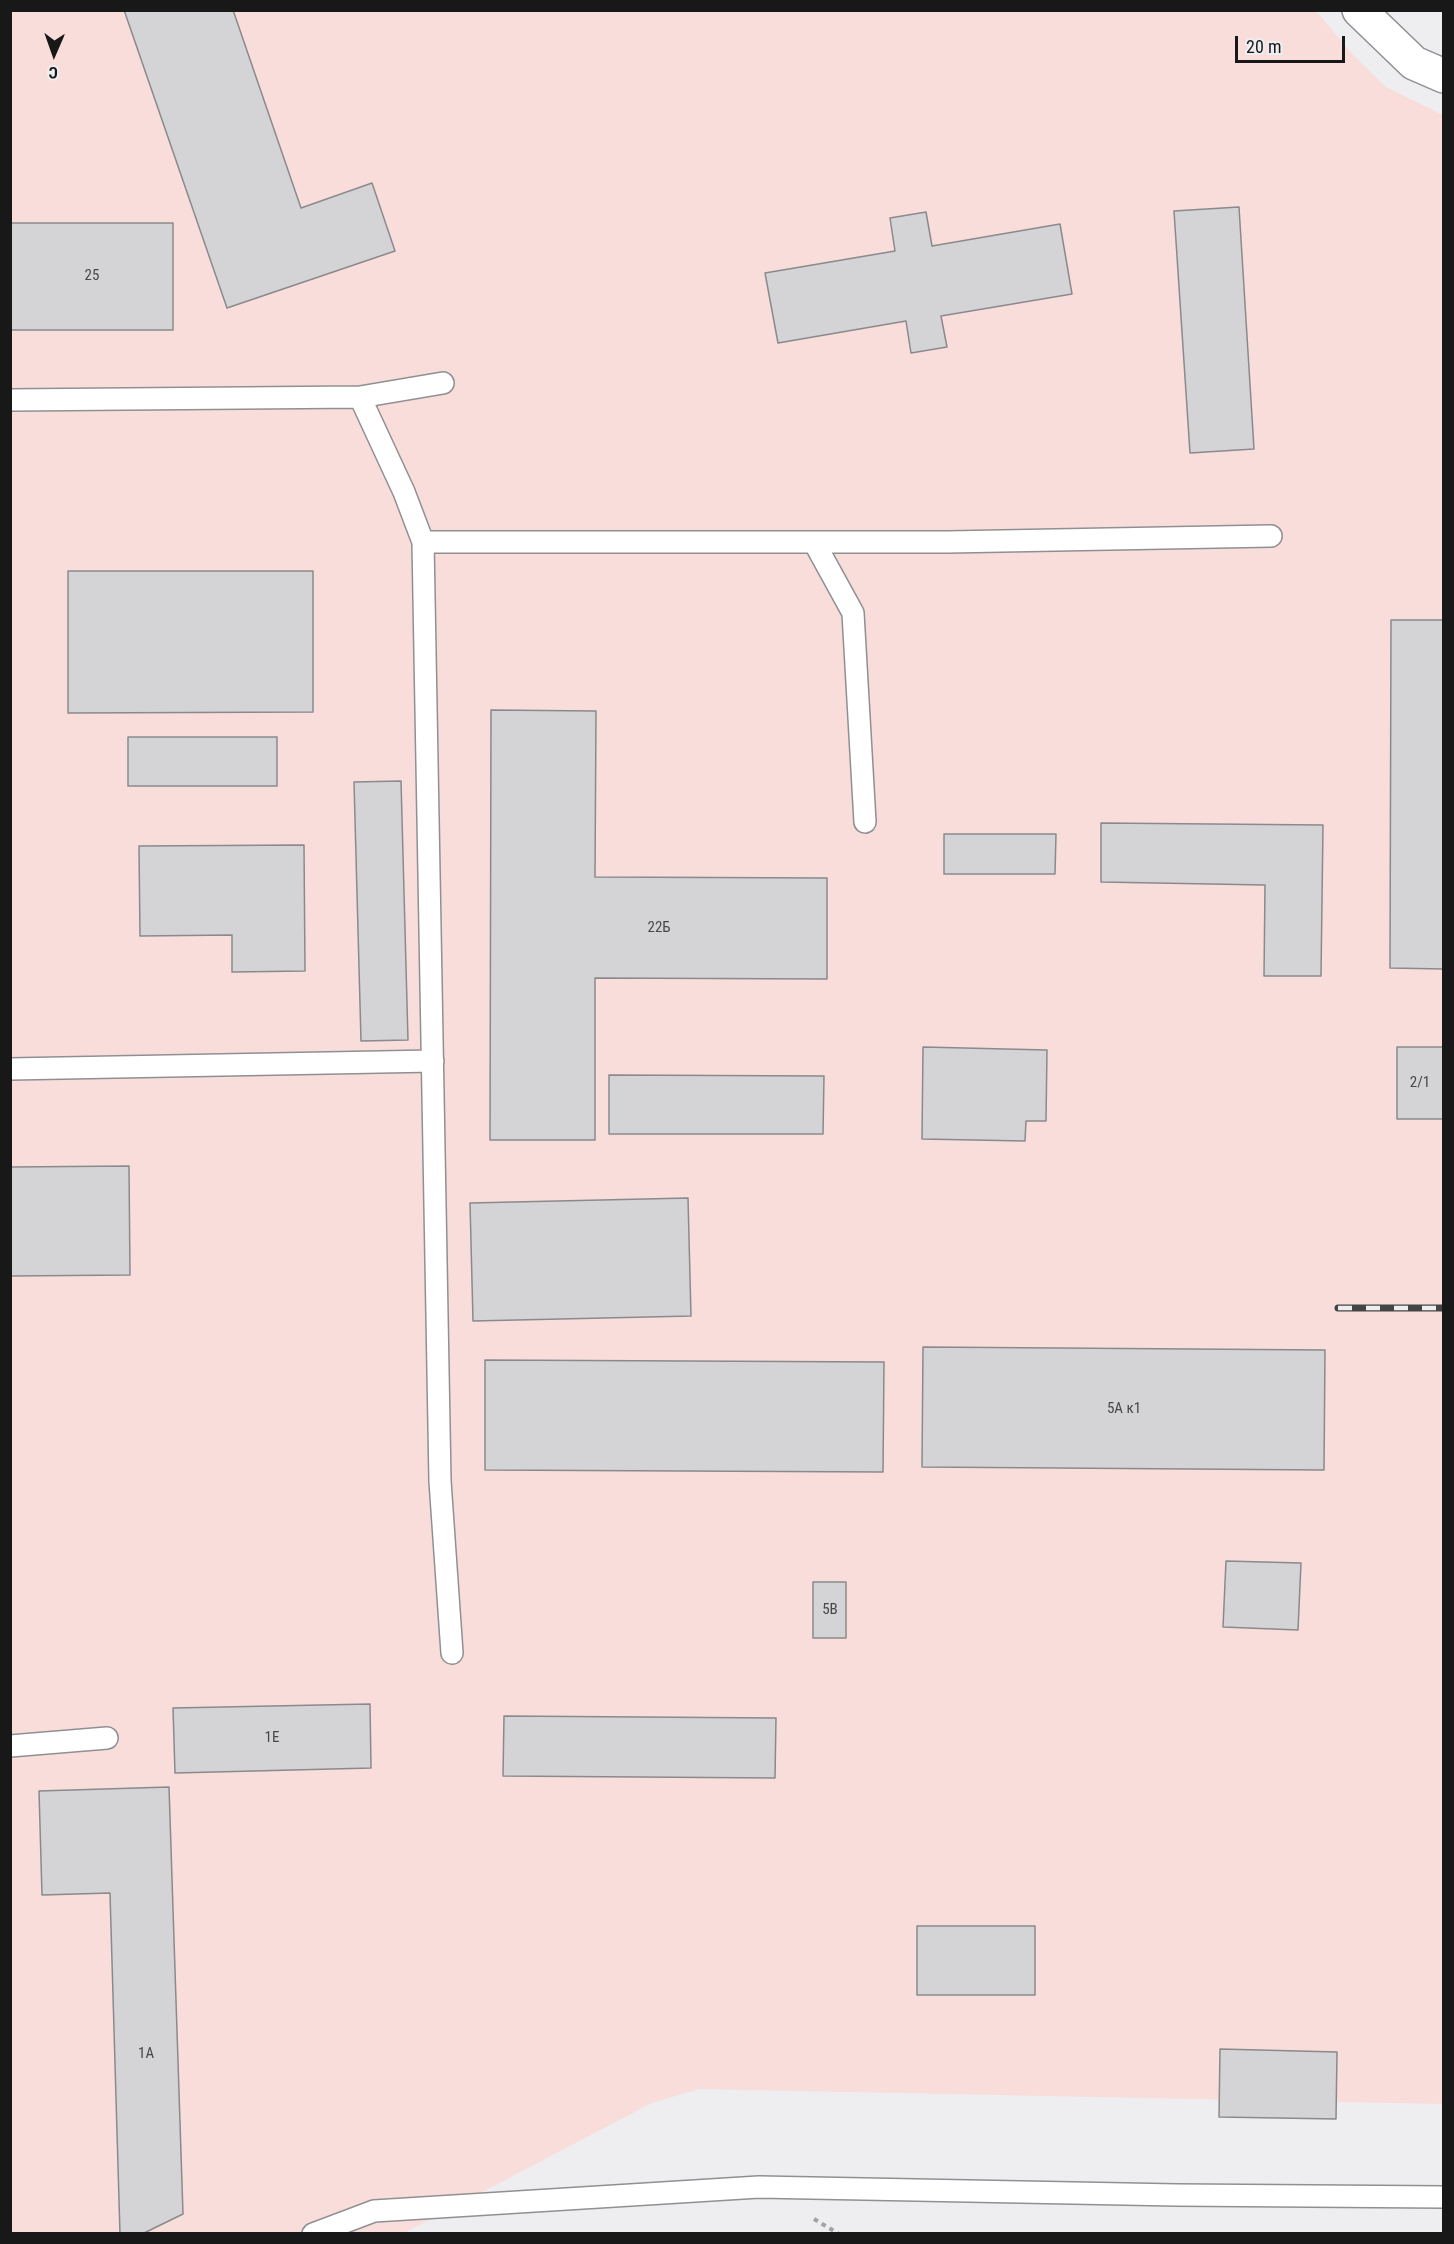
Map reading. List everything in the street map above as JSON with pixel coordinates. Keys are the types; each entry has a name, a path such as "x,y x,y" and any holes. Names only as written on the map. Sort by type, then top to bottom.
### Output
{"street":[{"path":"1359,10 1414,63 1443,76"}],"lane":[{"path":"10,400 360,397 444,383"},
{"path":"360,397 404,492 423,542 440,1480 452,1653"},
{"path":"423,542 960,542 1271,536"},
{"path":"814,542 853,613 865,822"},
{"path":"10,1069 433,1062"},
{"path":"10,1746 107,1738"},
{"path":"313,2234 374,2211 759,2187 1177,2195 1443,2196"}],"shaded area":[{"path":"11,11 1316,11 1354,56 1386,87 1443,115 1443,2104 699,2089 652,2103 404,2233 11,2234"}],"building":[{"path":"124,10 233,10 301,208 372,183 395,251 227,308"},
{"path":"1239,207 1254,449 1190,453 1174,211"},
{"path":"926,212 932,246 1060,224 1072,294 941,316 947,347 911,353 906,321 778,343 765,273 895,251 890,218"},
{"path":"10,223 173,223 173,330 10,330"},
{"path":"68,571 313,571 313,712 68,713"},
{"path":"1391,620 1444,620 1444,969 1390,968"},
{"path":"491,710 596,711 595,877 827,878 827,979 595,978 595,1140 490,1140"},
{"path":"128,737 277,737 277,786 128,786"},
{"path":"401,781 408,1040 361,1041 354,782"},
{"path":"1101,823 1323,825 1321,976 1264,976 1265,885 1101,882"},
{"path":"944,834 1056,834 1055,874 944,874"},
{"path":"304,845 305,971 232,972 232,935 140,936 139,846"},
{"path":"923,1047 1047,1050 1046,1121 1026,1121 1025,1141 922,1139"},
{"path":"1397,1047 1444,1047 1444,1119 1397,1119"},
{"path":"609,1075 824,1076 823,1134 609,1134"},
{"path":"129,1166 130,1275 10,1276 10,1167"},
{"path":"688,1198 691,1316 473,1321 470,1203"},
{"path":"923,1347 1325,1350 1324,1470 922,1467"},
{"path":"485,1360 884,1362 883,1472 485,1470"},
{"path":"1226,1561 1301,1563 1298,1630 1223,1627"},
{"path":"813,1582 846,1582 846,1638 813,1638"},
{"path":"370,1704 371,1768 175,1773 173,1708"},
{"path":"504,1716 776,1718 775,1778 503,1776"},
{"path":"169,1787 183,2214 142,2234 120,2234 110,1893 42,1895 39,1791"},
{"path":"917,1926 1035,1926 1035,1995 917,1995"},
{"path":"1220,2049 1337,2052 1336,2119 1219,2117"}],"railway":[{"path":"1338,1308 1444,1308"}]}
